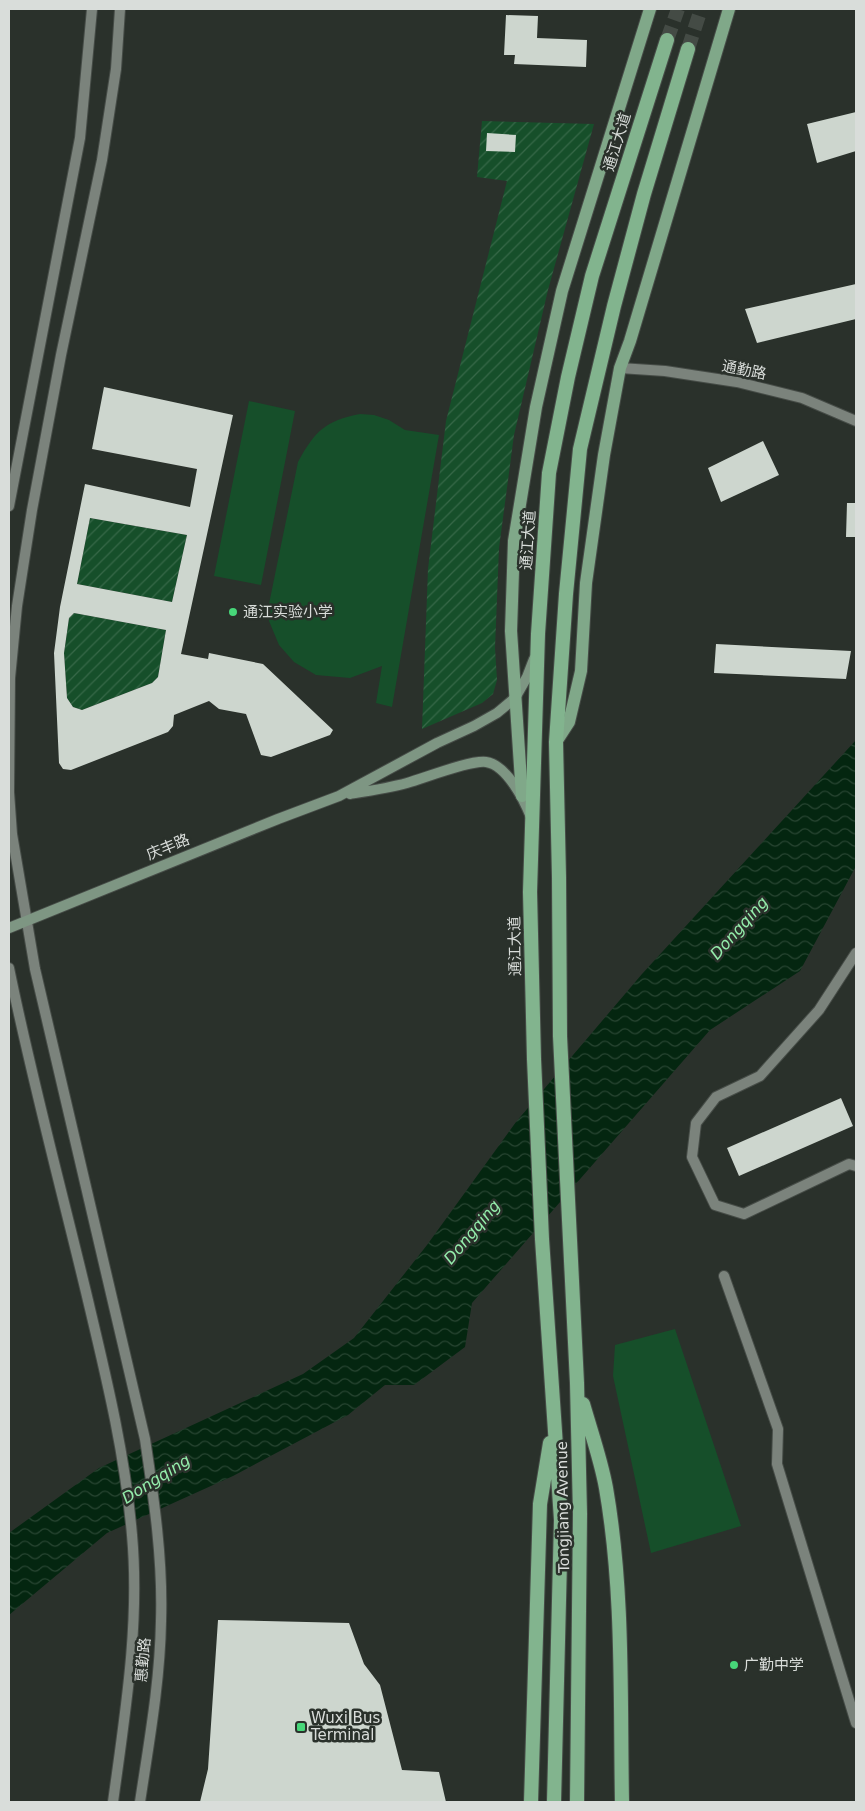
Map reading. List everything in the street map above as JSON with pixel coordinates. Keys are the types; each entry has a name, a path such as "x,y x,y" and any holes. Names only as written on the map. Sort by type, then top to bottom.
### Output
{"highway":[{"name":"通江大道","path":"542,1239 534,1059 530,892 537,650 549,473 568,377 592,276 667,40"},
{"path":"556,742 566,594 580,449 614,306 639,212 688,49"},
{"name":"Tongjiang Avenue","path":"556,742 560,877 560,1036 577,1382 580,1514 577,1802"},
{"name":"Tongjiang Avenue","path":"542,1239 560,1520 554,1802"},
{"path":"577,1382 606,1486 613,1538 620,1626 622,1802"},
{"path":"531,1802 540,1504 554,1418"}],"main road":[{"path":"522,796 512,632 514,541 536,408 562,291 650,9"},
{"path":"556,742 569,722 581,671 586,582 604,455 620,368 729,9"},
{"path":"339,796 496,713 515,698 527,677 537,650"},
{"path":"339,796 405,784 470,764 487,762 501,771 522,796 532,820"},
{"name":"庆丰路","path":"9,928 339,796"}],"street":[{"path":"9,506 80,138 92,9"},
{"name":"惠勤路","path":"120,9 116,69 102,160 59,365 16,606 10,678 9,792 12,834 35,969 145,1439 157,1518 161,1621 158,1674 140,1802"},
{"name":"通勤路","path":"620,368 665,371 737,382 802,398 856,422"},
{"path":"856,953 819,1010 760,1076 716,1097 696,1124 692,1157 715,1205 744,1214 849,1164 856,1166"},
{"name":"惠勤路","path":"9,968 102,1358 122,1454 132,1536 134,1616 124,1726 113,1802"},
{"path":"724,1276 778,1429 777,1464 856,1723"}],"shaded area":[{"path":"482,121 594,124 548,290 514,435 499,548 495,648 497,680 493,694 482,703 422,729 428,569 446,421 507,181 477,177"},
{"path":"249,401 295,411 261,585 214,576"},
{"path":"360,414 374,415 389,420 405,430 439,435 392,707 376,703 382,666 350,678 316,675 294,662 279,645 269,621 269,604 298,462 310,442 322,429 338,420"},
{"path":"90,518 187,535 172,602 77,584"},
{"path":"74,613 166,630 158,677 152,683 82,710 73,707 67,698 64,653 69,618"},
{"path":"675,1329 741,1526 651,1553 613,1376 615,1345"}],"water":[{"name":"Dongqing","path":"856,740 856,866 800,971 710,1030 472,1303 465,1347 414,1385 385,1385 348,1415 233,1476 107,1533 9,1615 9,1533 99,1468 303,1374 354,1338 427,1245 516,1122 642,974"}],"building":[{"path":"506,15 538,16 537,38 587,40 586,67 514,64 515,55 504,55"},
{"path":"856,112 856,151 817,163 807,124"},
{"path":"487,133 516,135 515,152 486,151"},
{"path":"856,284 856,319 757,343 745,309"},
{"path":"104,387 233,415 181,654 208,659 209,653 263,664 333,730 330,735 271,757 261,755 246,714 219,709 209,701 174,715 173,726 168,732 71,770 63,769 59,763 54,653 60,607 85,484 190,507 197,469 92,449","holes":["90,518 187,535 172,602 77,584","74,613 166,630 158,677 152,683 82,710 73,707 67,698 64,653 69,618"]},
{"path":"763,441 779,475 721,502 708,468"},
{"path":"847,503 856,503 856,537 846,537"},
{"path":"716,644 851,651 846,679 714,673"},
{"path":"841,1098 853,1126 739,1176 727,1148"},
{"name":"Wuxi Bus Terminal","path":"218,1620 349,1623 364,1664 380,1685 402,1770 439,1772 446,1802 200,1802 208,1769"}],"tunnel":[{"path":"667,40 678,9"},
{"path":"688,49 701,9"}],"place":[{"name":"通江实验小学","path":"233,612"},
{"name":"广勤中学","path":"734,1665"},
{"name":"Wuxi Bus Terminal","path":"301,1727"}]}
